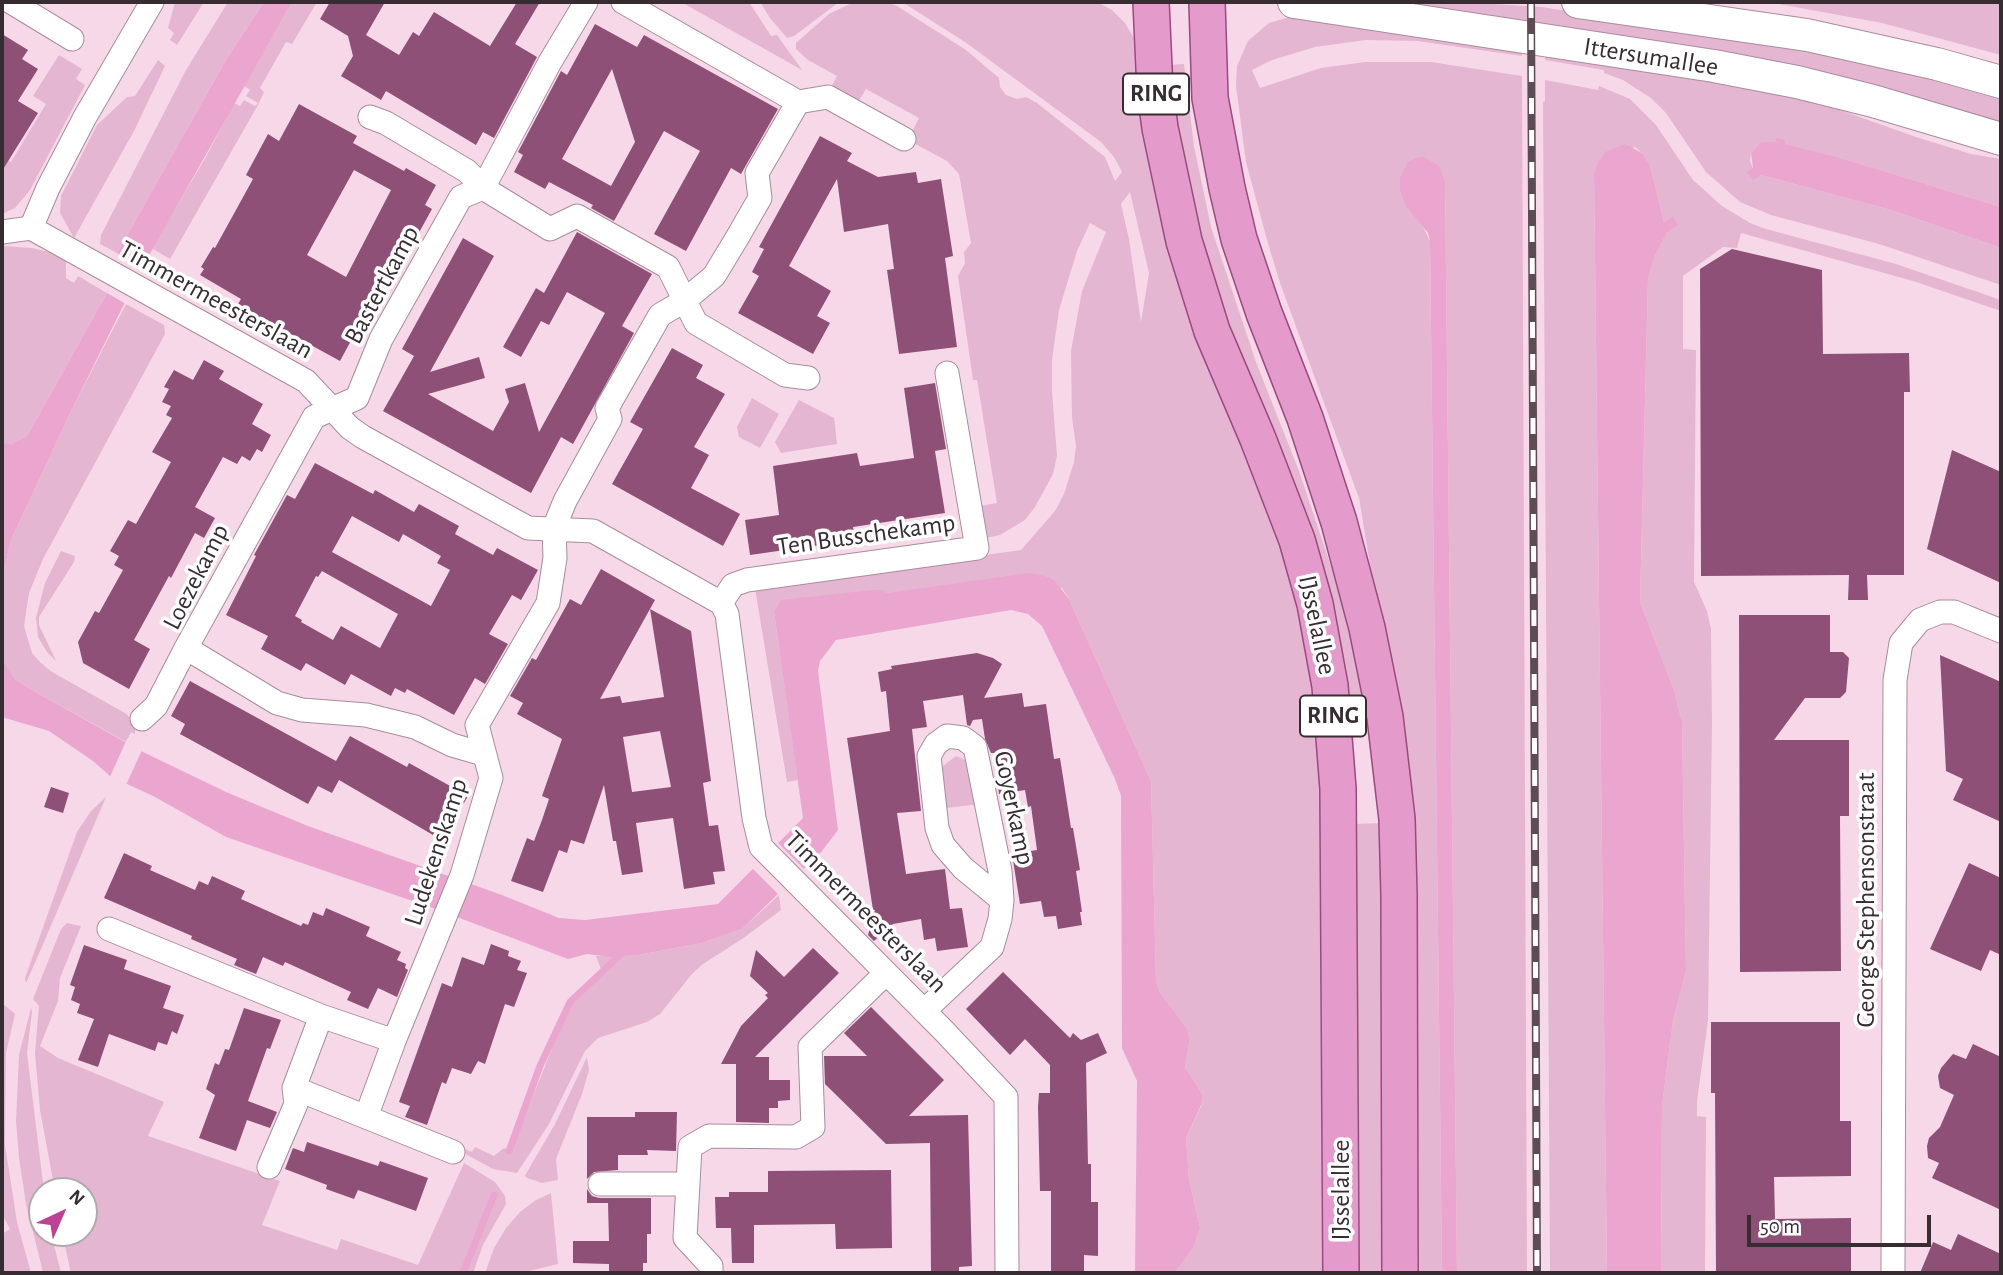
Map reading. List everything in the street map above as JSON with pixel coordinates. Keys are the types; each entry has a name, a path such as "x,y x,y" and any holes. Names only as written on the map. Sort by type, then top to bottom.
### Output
{"main road":[{"name":"IJsselallee","path":"1151,2 1160,128 1184,242 1212,331 1297,540 1315,604 1330,686 1338,789 1342,1273"},
{"name":"IJsselallee","path":"1206,2 1210,98 1227,188 1240,239 1264,313 1323,470 1353,568 1379,679 1397,819 1400,1273"},
{"name":"Ittersumallee","path":"1294,2 1773,77 1873,101 2001,139"},
{"name":"Ittersumallee","path":"1578,2 1807,35 1937,64 2001,82"}],"street":[{"path":"11,2 72,39"},
{"path":"2,232 32,228 48,188 85,117 152,2"},
{"name":"Bastertkamp","path":"332,409 357,398 381,339 461,197 483,188 550,62 586,2"},
{"path":"623,2 798,102 828,97 904,139"},
{"path":"554,528 565,501 610,419 607,408 660,315 684,301 714,276 760,198 757,173 798,102"},
{"path":"370,117 386,123 467,171 483,188 550,229 577,216 668,267 696,323 785,375 808,377"},
{"name":"Timmermeesterslaan","path":"32,228 306,381 350,428 363,437 528,528 593,531 721,603 727,614 754,818 761,847 925,1011 1006,1097 1007,1273"},
{"name":"Ten Busschekamp","path":"721,603 733,585 747,580 977,548 947,373"},
{"name":"Loezekamp","path":"332,409 314,417 186,648 277,703 302,710 381,718 415,727 452,745 483,754"},
{"name":"Ludekenskamp","path":"366,1117 462,875 491,778 477,725 548,603 555,558 554,528"},
{"name":"George Stephensonstraat","path":"1893,1273 1895,680 1900,643 1920,620 1940,612 1954,612 2001,631"},
{"path":"142,719 156,706 186,648"},
{"name":"Goyerkamp","path":"925,1011 992,947 1002,900 1000,871 975,747 963,738 947,736 936,744 929,756 937,828 943,845 963,868 1002,900"},
{"path":"109,929 321,1016 394,1041"},
{"path":"711,1273 711,1266 685,1238 690,1147 709,1136 796,1137 813,1127 810,1047 886,973"},
{"path":"269,1167 296,1104 294,1088 321,1016"},
{"path":"294,1088 453,1152"},
{"path":"600,1184 688,1184"}],"shaded area":[{"path":"175,2 204,2 177,45 170,40 174,33 168,28"},
{"path":"228,2 264,2 227,58 117,253 100,244 101,235 186,70"},
{"path":"264,2 292,2 142,268 11,540 2,578 2,444 11,444 27,436 107,293 117,253 227,58"},
{"path":"292,2 317,2 292,44 286,42 260,88 264,92 258,105 170,259 153,249 155,243 234,103 240,106 244,100 255,106 258,103 246,96 250,90 244,86"},
{"path":"681,2 749,2 771,36 777,35 802,70"},
{"path":"760,2 839,2 794,36 787,38"},
{"path":"854,2 886,2 897,6 966,50 999,78 1000,87 1006,95 1017,99 1026,97 1037,103 1105,157 1115,181 1122,172 1101,142 965,42 902,2 1097,2 1112,10 1125,23 1135,40 1288,560 1313,671 1323,764 1327,1273 1175,1273 1194,1247 1200,1228 1189,1179 1186,1138 1202,1104 1203,1095 1185,1067 1190,1039 1187,1028 1159,991 1156,980 1151,781 1062,588 886,593 880,589 774,612 798,780 787,782 755,588 1021,550 1055,511 1064,494 1074,462 1076,446 1072,417 1071,351 1082,291 1106,232 1090,223 1077,251 1059,310 1052,360 1057,456 1053,474 1025,520 1000,535 986,538 980,506 997,503 977,380 973,380 958,276 965,263 964,252 971,243 959,174 947,161 908,140 919,118 866,89 857,104 830,90 837,76 808,60 796,49 796,43 829,14","holes":["1130,192 1149,273 1141,322 1121,204"]},
{"path":"1381,2 1462,2 1541,7 1786,44 2001,95 2001,123 1867,84"},
{"path":"1768,2 2001,2 2001,55 1882,23"},
{"path":"1293,16 1522,49 1522,56 1417,41 1366,40 1315,47 1272,60 1252,70 1260,88 1321,68 1365,62 1431,62 1522,76 1527,1273 1457,1273 1445,181 1423,227 1430,241 1442,1273 1413,1273 1380,625 1359,498 1280,283 1267,240 1246,162 1236,86 1237,66 1248,41 1269,23"},
{"path":"59,55 82,69 76,79 85,85 30,190 15,208 2,214 2,162 4,158 11,162 46,104 33,96"},
{"path":"1546,55 1743,85 1812,100 1916,137 1971,154 2001,159 2001,207 1838,157 1784,144 1776,139 1775,142 1761,142 1751,153 1750,161 1753,169 1761,175 1891,210 2001,248 2001,285 1879,244 1771,215 1740,202 1706,172 1666,113 1651,98 1623,80 1604,73 1604,70 1545,60"},
{"path":"158,60 165,66 134,131 74,238 60,213 61,196 97,125 127,97 135,96"},
{"path":"1184,64 1194,146 1211,227 1256,362 1299,471 1363,662 1372,716 1347,719 1189,207 1166,65"},
{"path":"1545,80 1598,90 1599,86 1630,99 1656,125 1693,180 1722,206 1750,223 1896,264 2001,300 2001,311 1913,281 1741,233 1737,248 1723,247 1683,276 1683,349 1696,350 1694,582 1707,611 1711,629 1708,1021 1697,1101 1697,1116 1706,1117 1705,1273 1661,1273 1662,1106 1673,1021 1686,971 1682,722 1674,690 1640,602 1648,279 1655,256 1667,233 1677,225 1664,222 1650,165 1635,147 1597,164 1594,173 1607,1273 1550,1273"},
{"path":"1776,138 1785,140 1785,144 1838,157 2001,207 2001,248 1891,210 1761,175 1753,180 1747,172 1753,168 1751,153 1761,142 1775,142"},
{"path":"1625,144 1642,153 1650,165 1664,222 1673,217 1678,225 1667,233 1655,256 1648,279 1640,602 1674,690 1682,722 1686,971 1673,1021 1662,1106 1661,1273 1607,1273 1594,173 1605,152"},
{"path":"1424,157 1439,166 1445,181 1457,1273 1442,1273 1430,241 1428,233 1406,206 1400,191 1400,178 1408,162"},
{"path":"2,246 49,252 66,260 66,278 74,283 78,276 107,293 27,436 11,444 2,444"},
{"path":"126,304 164,325 165,334 43,559 29,593 24,626 32,653 41,663 52,672 125,713 135,722 135,734 131,732 126,742 27,687 15,679 3,665 2,578 11,540 73,407"},
{"path":"752,398 779,414 760,448 739,437 737,427"},
{"path":"799,400 834,418 837,444 781,453 775,442"},
{"path":"61,551 75,556 74,562 39,617 39,625 56,661 38,637 36,618 45,583"},
{"path":"1029,573 1054,580 1069,599 1151,781 1156,980 1159,991 1187,1028 1190,1039 1185,1067 1203,1095 1186,1138 1189,1179 1200,1228 1194,1247 1175,1273 1135,1273 1137,1081 1122,1048 1121,796 1042,626 1028,614 1011,610 836,640 820,661 818,670 838,830 822,851 742,929 702,943 638,955 611,957 587,954 568,959 433,908 226,837 155,797 110,776 49,731 2,717 2,661 15,679 27,687 141,751 226,792 308,826 559,918 585,920 718,904 803,818 774,612 781,600 881,589 887,593"},
{"path":"956,756 968,761 979,804 947,808 941,772 943,766"},
{"path":"106,797 26,983 25,978 77,832 91,811"},
{"path":"1383,823 1387,1273 1356,1273 1353,824"},
{"path":"779,895 781,910 703,964 660,1014 647,1022 598,1038 585,1051 549,1124 517,1173 493,1169 460,1151 462,1148 472,1152 475,1147 494,1156 504,1148 511,1151 567,1011 578,993 602,972 596,956 638,955 702,943 742,929"},
{"path":"67,923 81,926 60,978 58,1001 40,1046 58,1058 164,1102 148,1136 280,1181 262,1225 337,1250 341,1239 418,1265 464,1163 495,1182 505,1196 506,1204 483,1245 473,1273 71,1273 65,1247 98,1247 98,1177 52,1177 40,1110 35,1053 39,1006 33,999 61,929"},
{"path":"2,1003 15,1014 6,1053 5,1145 17,1222 31,1273 2,1273 2,1234 10,1229 2,1214"},
{"path":"31,1008 27,1053 42,1177 28,1177 28,1212 16,1121 19,1055"},
{"path":"587,1057 589,1070 582,1094 556,1159 558,1180 542,1183 527,1178 525,1176 555,1124"},
{"path":"551,1193 558,1264 520,1273 485,1273 494,1248 506,1228 520,1212"},
{"path":"37,1247 54,1247 61,1273 43,1272"}],"pier":[{"path":"117,253 144,269 126,304 107,293"},
{"path":"127,739 143,748 125,787 109,779"},
{"path":"777,839 807,872 780,899 749,867"}],"building":[{"path":"330,2 385,2 366,35 399,55 413,32 419,36 434,12 490,46 517,2 540,2 515,44 537,57 494,138 483,132 476,145 386,91 381,100 341,76 353,56 348,36 320,19"},
{"path":"595,24 637,47 644,35 778,109 741,174 731,168 686,251 654,234 700,151 664,131 614,221 591,208 593,205 549,182 545,189 514,172 523,155 518,152 561,71 567,75","holes":["612,69 635,142 611,186 562,159"]},
{"path":"2,34 28,50 22,59 38,69 18,101 38,113 2,171"},
{"path":"299,104 357,136 353,143 436,185 425,205 432,209 410,249 402,245 381,283 389,287 367,328 360,324 340,361 278,327 275,331 235,309 241,299 200,275 204,269 201,267 213,247 215,248 253,179 246,175 268,134 279,141","holes":["354,170 391,190 346,277 307,255"]},
{"path":"820,136 852,153 847,161 878,177 916,172 918,183 941,179 953,256 945,258 957,347 899,354 887,270 894,269 888,224 844,232 837,179 789,266 831,291 817,316 830,323 813,354 738,313 759,276 752,272 764,249 759,247"},
{"path":"577,232 652,274 622,326 634,333 573,444 561,437 531,493 383,411 414,356 402,349 463,238 494,256 430,372 479,357 485,378 428,394 493,431 509,402 505,389 525,383 539,432 605,313 567,292 549,325 541,321 521,357 503,347 536,288 544,293"},
{"path":"1732,249 1822,270 1823,354 1909,353 1910,392 1904,392 1904,575 1867,575 1868,600 1848,600 1849,575 1701,576 1700,269"},
{"path":"672,348 703,365 696,378 725,394 694,447 709,455 691,488 740,514 723,546 612,484 643,429 630,422"},
{"path":"204,360 224,371 219,379 263,404 252,424 271,435 262,452 257,449 250,461 242,456 237,464 223,457 195,507 215,518 204,538 195,533 134,640 150,649 129,689 83,663 78,642 95,611 99,613 123,570 114,565 119,556 110,551 128,520 136,524 171,462 152,452 172,418 166,415 171,406 162,402 169,389 164,387 174,370 193,380"},
{"path":"935,383 946,449 935,451 945,513 853,527 855,540 750,555 745,520 779,515 773,466 857,453 860,466 914,458 904,388"},
{"path":"1952,450 2001,472 2001,583 1927,549"},
{"path":"315,463 373,494 375,490 414,512 419,504 459,526 455,534 493,555 497,548 538,570 521,600 512,595 489,634 508,644 485,684 475,678 454,715 407,689 405,693 395,688 391,696 351,674 345,685 306,663 301,671 261,649 268,636 226,615 256,556 254,555 287,495 295,499","holes":["352,516 399,542 403,534 441,556 437,563 450,570 431,606 332,552","322,571 398,614 380,648 341,626 333,640 295,616 316,576"]},
{"path":"601,569 655,600 650,609 691,631 711,781 703,783 709,826 718,825 725,871 713,872 715,884 684,889 673,818 636,823 643,872 622,875 616,841 613,841 604,785 584,844 571,840 567,853 559,850 543,892 511,881 527,838 534,841 542,820 549,799 542,796 562,739 517,714 523,703 510,696 532,658 536,660 570,599 581,605","holes":["650,609 664,697 622,703 620,696 600,699","660,731 671,787 632,792 623,737"]},
{"path":"1739,615 1830,615 1830,652 1843,652 1849,658 1846,692 1840,698 1805,698 1774,740 1849,740 1849,816 1840,816 1841,971 1740,972"},
{"path":"977,653 1002,664 984,698 1022,693 1024,707 1046,704 1054,759 1060,758 1080,870 1076,871 1082,925 1058,929 1056,916 1044,917 1041,901 1020,904 1012,854 1037,850 1031,806 1028,807 1025,790 999,794 994,753 991,753 985,739 982,719 973,720 970,726 967,725 963,695 923,701 927,727 912,729 921,811 897,813 906,874 945,869 950,909 962,908 968,947 937,951 935,938 924,940 921,919 893,924 874,941 868,935 875,910 847,738 890,731 886,691 881,692 878,672 892,669 891,666"},
{"path":"1940,655 2001,682 2001,822 1953,800 1963,779 1946,771"},
{"path":"190,681 336,761 350,736 407,767 409,763 468,796 450,827 440,821 433,835 339,780 332,793 318,786 308,804 180,734 185,724 171,716"},
{"path":"51,787 69,793 63,813 44,807"},
{"path":"124,853 152,866 150,870 195,890 199,881 208,885 212,876 245,891 241,899 301,926 303,923 308,925 313,912 323,916 326,908 370,927 366,936 401,952 397,960 406,964 405,968 408,970 397,997 378,988 368,1009 347,1000 351,992 285,962 283,966 263,957 256,974 234,965 237,959 191,939 192,936 104,898"},
{"path":"1969,863 2001,878 2001,955 1990,950 1981,971 1930,949"},
{"path":"491,944 509,951 508,956 521,961 517,970 527,973 514,1007 505,1004 485,1064 478,1061 471,1074 452,1068 446,1084 442,1082 427,1125 405,1117 410,1106 399,1102 442,983 452,987 462,957 484,965"},
{"path":"84,945 127,960 124,969 171,986 163,1008 184,1015 177,1034 172,1031 167,1045 158,1042 155,1051 109,1034 98,1067 78,1060 94,1019 77,1013 80,1004 71,1000 75,987 70,985"},
{"path":"813,948 839,973 755,1057 769,1057 769,1080 790,1080 790,1100 778,1101 778,1108 769,1108 769,1123 736,1122 736,1064 721,1064 741,1026 768,998 765,995 768,993 750,976 756,950 784,977"},
{"path":"1003,972 1070,1038 1073,1033 1081,1040 1098,1033 1107,1053 1086,1063 1088,1164 1091,1164 1091,1202 1098,1202 1098,1256 1084,1255 1084,1273 1051,1273 1051,1191 1040,1191 1038,1107 1039,1093 1050,1093 1050,1065 1025,1039 1010,1055 966,1009"},
{"path":"871,1007 944,1080 909,1116 968,1115 972,1266 959,1267 959,1273 931,1273 930,1143 886,1144 825,1084 824,1056 867,1056 844,1033"},
{"path":"244,1008 281,1020 270,1049 267,1048 248,1101 277,1112 270,1128 247,1120 236,1151 199,1138 215,1095 206,1089 215,1063 219,1065 225,1049 229,1050"},
{"path":"1711,1022 1840,1022 1840,1121 1851,1121 1851,1176 1774,1177 1775,1219 1851,1218 1851,1273 1716,1273 1715,1093 1711,1093"},
{"path":"1973,1044 2001,1057 2001,1210 1932,1178 1939,1163 1928,1158 1929,1138 1940,1127 1954,1095 1940,1088 1938,1076 1941,1068 1953,1054 1966,1059"},
{"path":"635,1112 677,1112 676,1151 647,1150 648,1155 618,1155 618,1170 594,1172 587,1179 587,1117 635,1117"},
{"path":"307,1142 378,1166 380,1161 428,1178 416,1211 358,1190 354,1199 285,1169 293,1148 304,1152"},
{"path":"891,1170 892,1248 836,1249 835,1224 754,1225 754,1263 732,1263 731,1228 716,1228 715,1197 729,1197 729,1192 768,1192 768,1171"},
{"path":"587,1189 592,1196 599,1198 651,1198 651,1234 647,1234 647,1263 643,1263 643,1273 609,1273 609,1264 573,1263 573,1241 609,1241 608,1203 587,1203"},
{"path":"1958,1234 2001,1254 2001,1273 1920,1273 1933,1242 1951,1250"}],"waterway":[{"path":"509,1151 540,1066 570,1002 619,956"},
{"path":"463,1273 494,1195"}],"railway":[{"path":"1531,2 1537,1273"}]}
